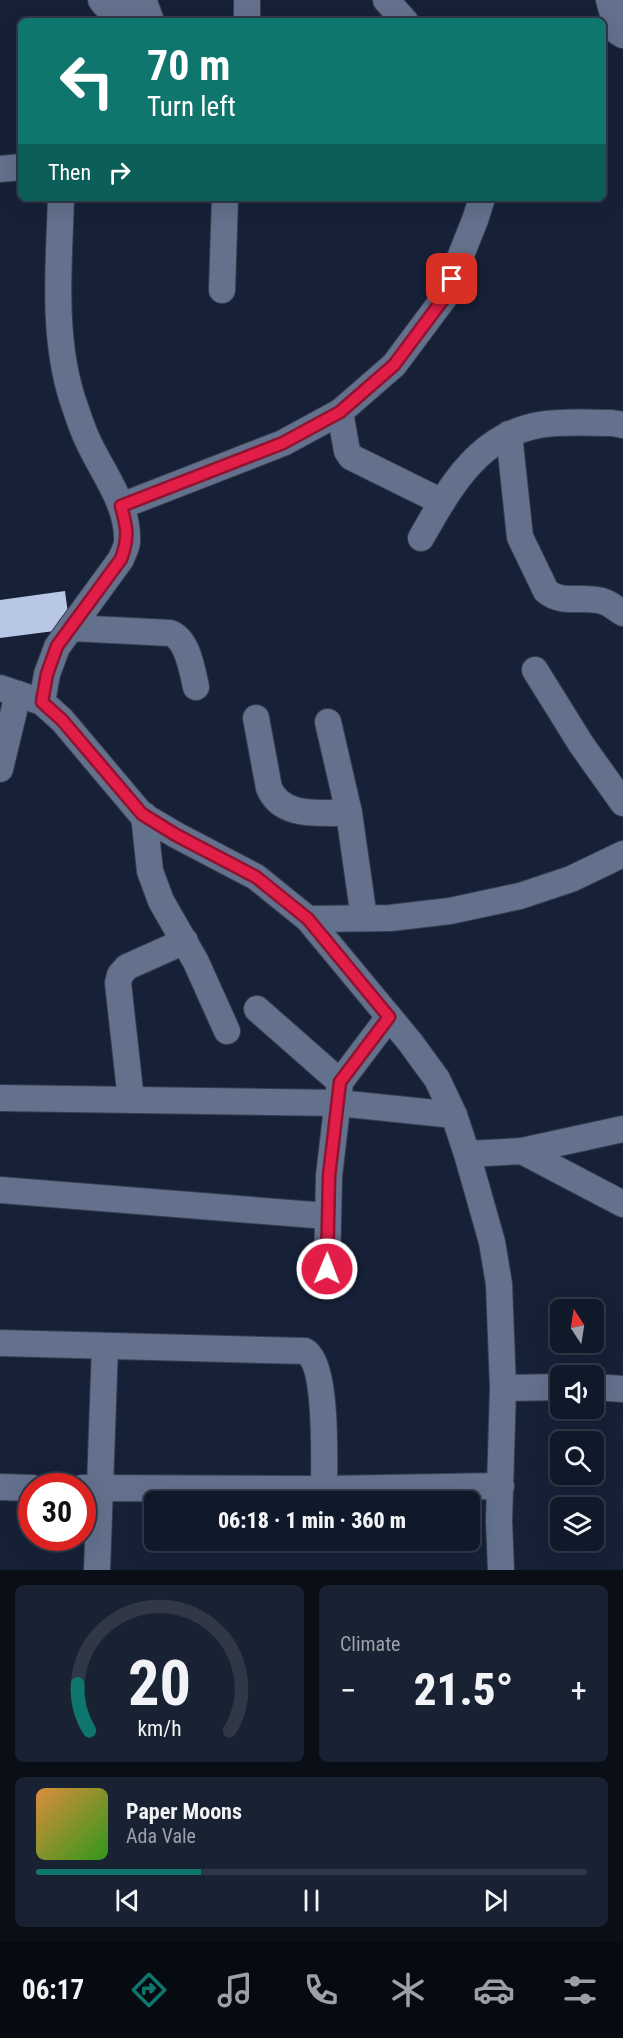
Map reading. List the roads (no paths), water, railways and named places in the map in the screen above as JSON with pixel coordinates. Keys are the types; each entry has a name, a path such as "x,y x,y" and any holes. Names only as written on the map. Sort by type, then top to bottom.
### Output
{"street":[{"path":"101,0 105,5 146,7 150,18"},
{"path":"247,0 247,18"},
{"path":"386,0 402,18"},
{"path":"609,0 617,33"},
{"path":"0,170 18,167"},
{"path":"0,769 20,695 47,674 57,646 121,559 127,543 126,525 121,506 87,439 71,395 60,342 61,201"},
{"path":"222,290 225,201"},
{"path":"121,506 283,443 340,412 394,365 444,298 481,201"},
{"path":"340,412 347,451 351,457 441,502"},
{"path":"421,538 449,489 476,458 502,436 539,425 612,423 623,425"},
{"path":"509,434 520,537 546,591 552,597 561,600 600,600 623,613"},
{"path":"71,628 176,635 187,653 196,687"},
{"path":"535,670 580,744 623,803"},
{"path":"20,695 62,720 120,790 144,815 176,835 256,877 308,919 437,1079 454,1115 467,1154 492,1242 499,1284 503,1388 499,1521 501,1570"},
{"path":"256,718 268,788 272,797 289,809 349,813"},
{"path":"328,722 349,813 364,918"},
{"path":"144,815 150,871 161,901 185,941 227,1031"},
{"path":"308,919 390,918 450,911 520,896 571,879 623,854"},
{"path":"131,1100 118,983 120,975 127,966 185,941"},
{"path":"257,1009 339,1093"},
{"path":"327,1269 329,1176 339,1093 389,1017"},
{"path":"0,1098 131,1100 339,1093 454,1115"},
{"path":"467,1154 522,1152 623,1129"},
{"path":"522,1152 623,1204"},
{"path":"0,1190 327,1216"},
{"path":"0,1344 305,1351 310,1354 318,1376 322,1399 324,1489"},
{"path":"93,1473 105,1346"},
{"path":"503,1388 550,1387"},
{"path":"604,1388 623,1389"},
{"path":"96,1489 501,1486"},
{"path":"0,1487 18,1488"},
{"path":"96,1551 97,1570"}]}
